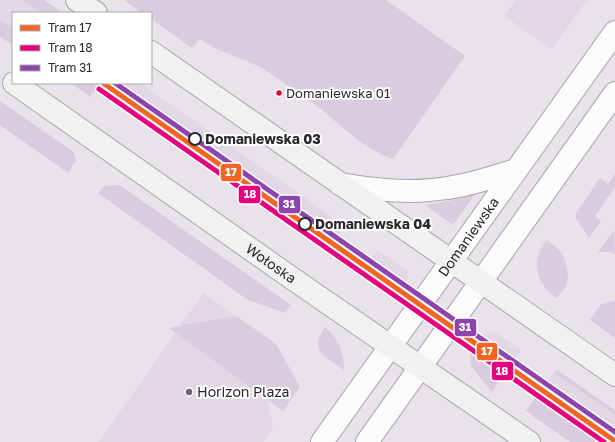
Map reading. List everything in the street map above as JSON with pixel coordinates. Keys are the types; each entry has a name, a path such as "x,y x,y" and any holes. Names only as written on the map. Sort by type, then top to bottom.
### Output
{"main road":[{"path":"77,0 95,12"},
{"path":"152,53 615,376"},
{"name":"Wołoska","path":"0,73 12,82"},
{"name":"Wołoska","path":"14,84 529,442"}],"street":[{"name":"Domaniewska","path":"322,442 615,32"},
{"path":"367,442 615,93"},
{"path":"340,184 386,191 425,191 468,184 516,170"}],"shaded area":[{"path":"0,0 22,0 40,12 12,12 12,28 0,20"},
{"path":"22,0 44,0 62,12 40,12"},
{"path":"124,0 386,0 465,56 393,159 384,156 367,146 321,109 260,67 216,49 200,39 192,48 152,20 152,12 141,12"},
{"path":"516,0 587,0 552,49 504,16"},
{"path":"0,20 12,28 12,44 0,37"},
{"path":"72,84 95,84 98,86 90,97"},
{"path":"94,84 141,84 345,226 330,249"},
{"path":"0,101 74,152 76,160 68,173 0,125"},
{"path":"615,174 615,187 595,216 601,221 589,238 576,218 576,213 600,178 608,184"},
{"path":"104,186 121,186 291,305 285,313 248,300 98,193"},
{"path":"476,193 453,225 425,205 459,199"},
{"path":"614,230 615,254 609,252 598,252"},
{"path":"546,240 561,253 566,263 568,273 565,288 557,298 549,292 539,277 537,265 538,257"},
{"path":"377,250 409,271 407,281 400,291 391,293 362,272"},
{"path":"203,293 255,330 273,428 263,442 99,442"},
{"path":"615,301 615,338 590,320 601,304"},
{"path":"236,316 276,344 300,387 283,411 169,328"},
{"path":"325,327 334,336 340,346 344,370 321,353 318,342"},
{"path":"493,331 521,350 505,372 470,347 478,337 487,332"},
{"path":"470,347 505,372 492,392 471,366"},
{"path":"557,370 615,410 615,415 556,374 554,372"},
{"path":"554,372 615,415 615,442 605,442 538,394"},
{"path":"538,394 604,442 570,442 526,411"}],"tram line":[{"name":"17","path":"104,84 615,441"},
{"name":"31","path":"116,84 615,432"},
{"name":"18","path":"99,89 604,442"}],"place":[{"name":"Domaniewska 01","path":"279,93"},
{"name":"Domaniewska 03","path":"195,139"},
{"name":"Domaniewska 04","path":"305,224"},
{"name":"Horizon Plaza","path":"189,392"}]}
